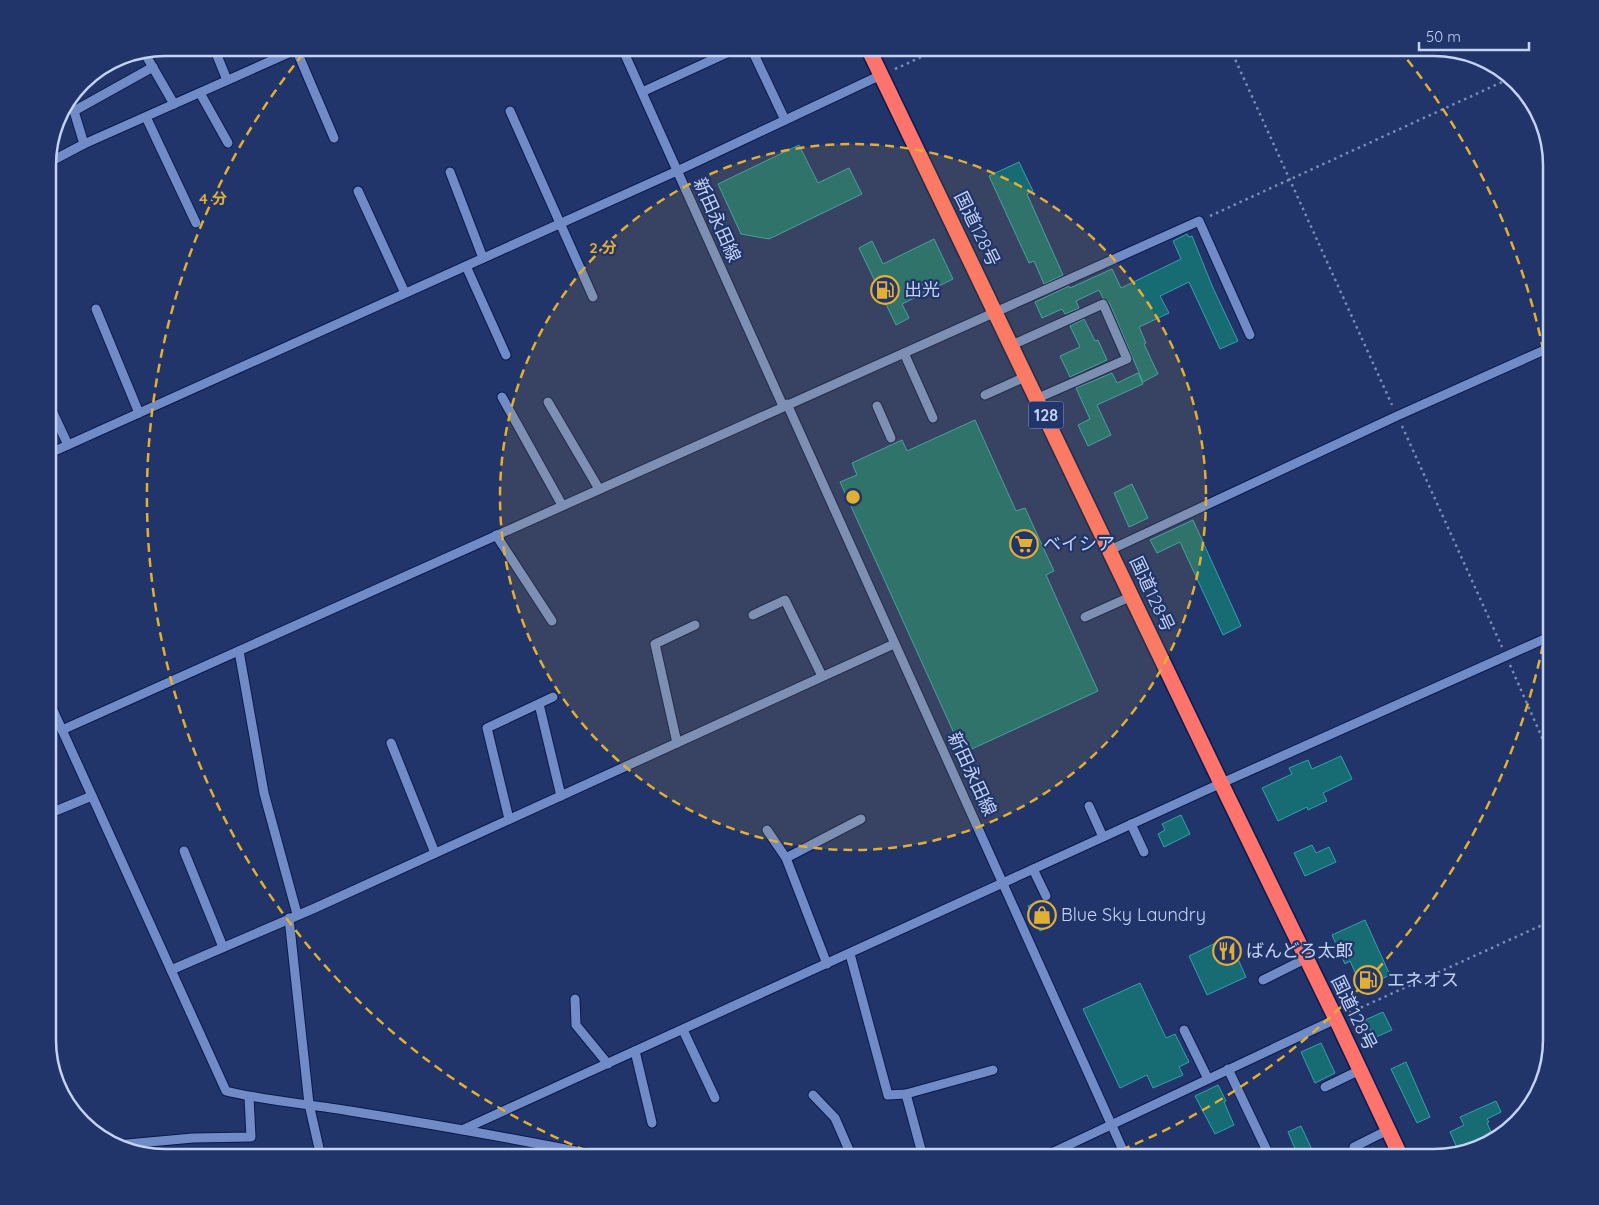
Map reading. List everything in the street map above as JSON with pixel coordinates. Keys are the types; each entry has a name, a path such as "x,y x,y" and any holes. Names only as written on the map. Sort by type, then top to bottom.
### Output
{"highway":[{"name":"国道128号","path":"872,56 1038,398 1221,783 1336,1018 1397,1149"}],"street":[{"path":"217,56 227,80"},
{"path":"56,159 84,144 280,56"},
{"path":"301,56 334,138"},
{"name":"新田永田線","path":"626,56 1004,882 1122,1149"},
{"path":"642,92 721,56"},
{"path":"756,56 785,120"},
{"path":"147,58 174,104"},
{"path":"84,144 74,111 152,67"},
{"path":"56,450 677,171 882,75"},
{"path":"200,93 228,142"},
{"path":"510,112 593,298"},
{"path":"146,116 196,223"},
{"path":"450,172 483,258"},
{"path":"358,191 405,293"},
{"path":"62,730 1199,221 1250,335"},
{"path":"466,266 506,355"},
{"path":"1012,345 1103,304 1127,359 1038,398"},
{"path":"96,309 139,413"},
{"path":"1110,550 1397,416 1543,351"},
{"path":"904,353 933,418"},
{"path":"985,395 1027,376"},
{"path":"502,397 562,505"},
{"path":"548,402 599,489"},
{"path":"877,406 891,438"},
{"path":"56,419 68,445"},
{"path":"496,535 552,621"},
{"path":"1085,617 1132,596"},
{"path":"753,614 784,600 822,676"},
{"path":"677,743 655,644 695,625"},
{"path":"464,1130 1221,783 1543,640"},
{"path":"171,970 293,916 316,908 894,644"},
{"path":"239,650 264,793 293,916 309,1104 319,1149"},
{"path":"509,819 487,728 553,697"},
{"path":"539,704 561,796"},
{"path":"56,716 226,1091 249,1097 309,1104 565,1149"},
{"path":"391,743 435,853"},
{"path":"56,811 92,796"},
{"path":"1089,806 1103,837"},
{"path":"786,858 861,818"},
{"path":"1131,824 1144,852"},
{"path":"767,830 786,858 827,964"},
{"path":"184,851 223,946"},
{"path":"1033,869 1046,896"},
{"path":"850,954 888,1095 906,1094 993,1070"},
{"path":"1263,980 1306,958"},
{"path":"575,999 576,1025 608,1064"},
{"path":"1061,1149 1336,1018"},
{"path":"683,1030 715,1098"},
{"path":"1184,1030 1208,1079"},
{"path":"635,1051 652,1124"},
{"path":"1228,1069 1266,1149"},
{"path":"1325,1087 1360,1070"},
{"path":"906,1094 921,1149"},
{"path":"813,1095 836,1118 848,1149"},
{"path":"132,1144 193,1138 250,1138 249,1097"},
{"path":"1354,1147 1388,1130"}],"path":[{"path":"882,75 924,56"},
{"path":"1234,56 1543,738"},
{"path":"1199,221 1503,82"},
{"path":"1336,1018 1543,925"}],"building":[{"path":"799,145 818,183 849,168 862,194 769,239 741,234 718,184"},
{"path":"1019,162 1033,191 1027,194 1063,275 1044,284 1034,261 1029,263 989,176"},
{"path":"1187,234 1189,237 1192,236 1213,288 1238,341 1220,349 1189,282 1160,296 1169,313 1139,327 1146,343 1144,344 1158,374 1143,382 1109,302 1103,298 1099,290 1076,301 1079,308 1065,314 1062,309 1042,318 1035,302 1069,286 1070,288 1112,269 1121,288 1181,259 1173,241"},
{"path":"934,239 953,279 902,304 909,318 896,325 859,248 872,241 883,264"},
{"path":"1084,319 1095,341 1098,340 1107,360 1070,377 1060,356 1080,347 1070,326"},
{"path":"1112,373 1117,383 1138,373 1143,384 1097,405 1111,435 1088,446 1078,425 1090,419 1076,388"},
{"path":"975,420 1016,511 1025,508 1054,571 1046,575 1098,691 963,753 840,482 857,475 852,463 902,440 907,451"},
{"path":"1132,484 1148,518 1129,527 1114,493"},
{"path":"1193,520 1241,626 1223,635 1180,542 1157,553 1150,540"},
{"path":"1341,756 1352,779 1323,793 1327,801 1308,810 1307,807 1278,821 1262,788 1292,774 1289,768 1308,760 1312,769"},
{"path":"1181,815 1190,834 1164,847 1158,834 1165,830 1162,824"},
{"path":"1312,845 1316,853 1329,847 1336,862 1305,876 1294,853"},
{"path":"1039,901 1051,926 1040,931 1028,906"},
{"path":"1365,920 1390,975 1379,980 1381,984 1364,992 1350,961 1345,964 1332,935"},
{"path":"1228,937 1246,977 1207,995 1189,956"},
{"path":"1140,983 1166,1038 1175,1034 1189,1062 1179,1067 1183,1075 1153,1088 1147,1075 1120,1088 1083,1009"},
{"path":"1383,1012 1392,1030 1374,1038 1365,1020"},
{"path":"1321,1043 1335,1073 1315,1083 1301,1052"},
{"path":"1406,1062 1430,1117 1417,1123 1391,1069"},
{"path":"1218,1085 1234,1125 1215,1134 1195,1096"},
{"path":"1496,1101 1501,1112 1487,1119 1491,1132 1469,1143 1457,1147 1450,1132 1464,1125 1460,1117"},
{"path":"1301,1126 1312,1149 1295,1149 1288,1132"}],"place":[{"name":"出光","path":"885,290"},
{"name":"ベイシア","path":"1024,544"},
{"name":"Blue Sky Laundry","path":"1042,915"},
{"name":"ばんどろ太郎","path":"1227,951"},
{"name":"エネオス","path":"1368,980"}]}
